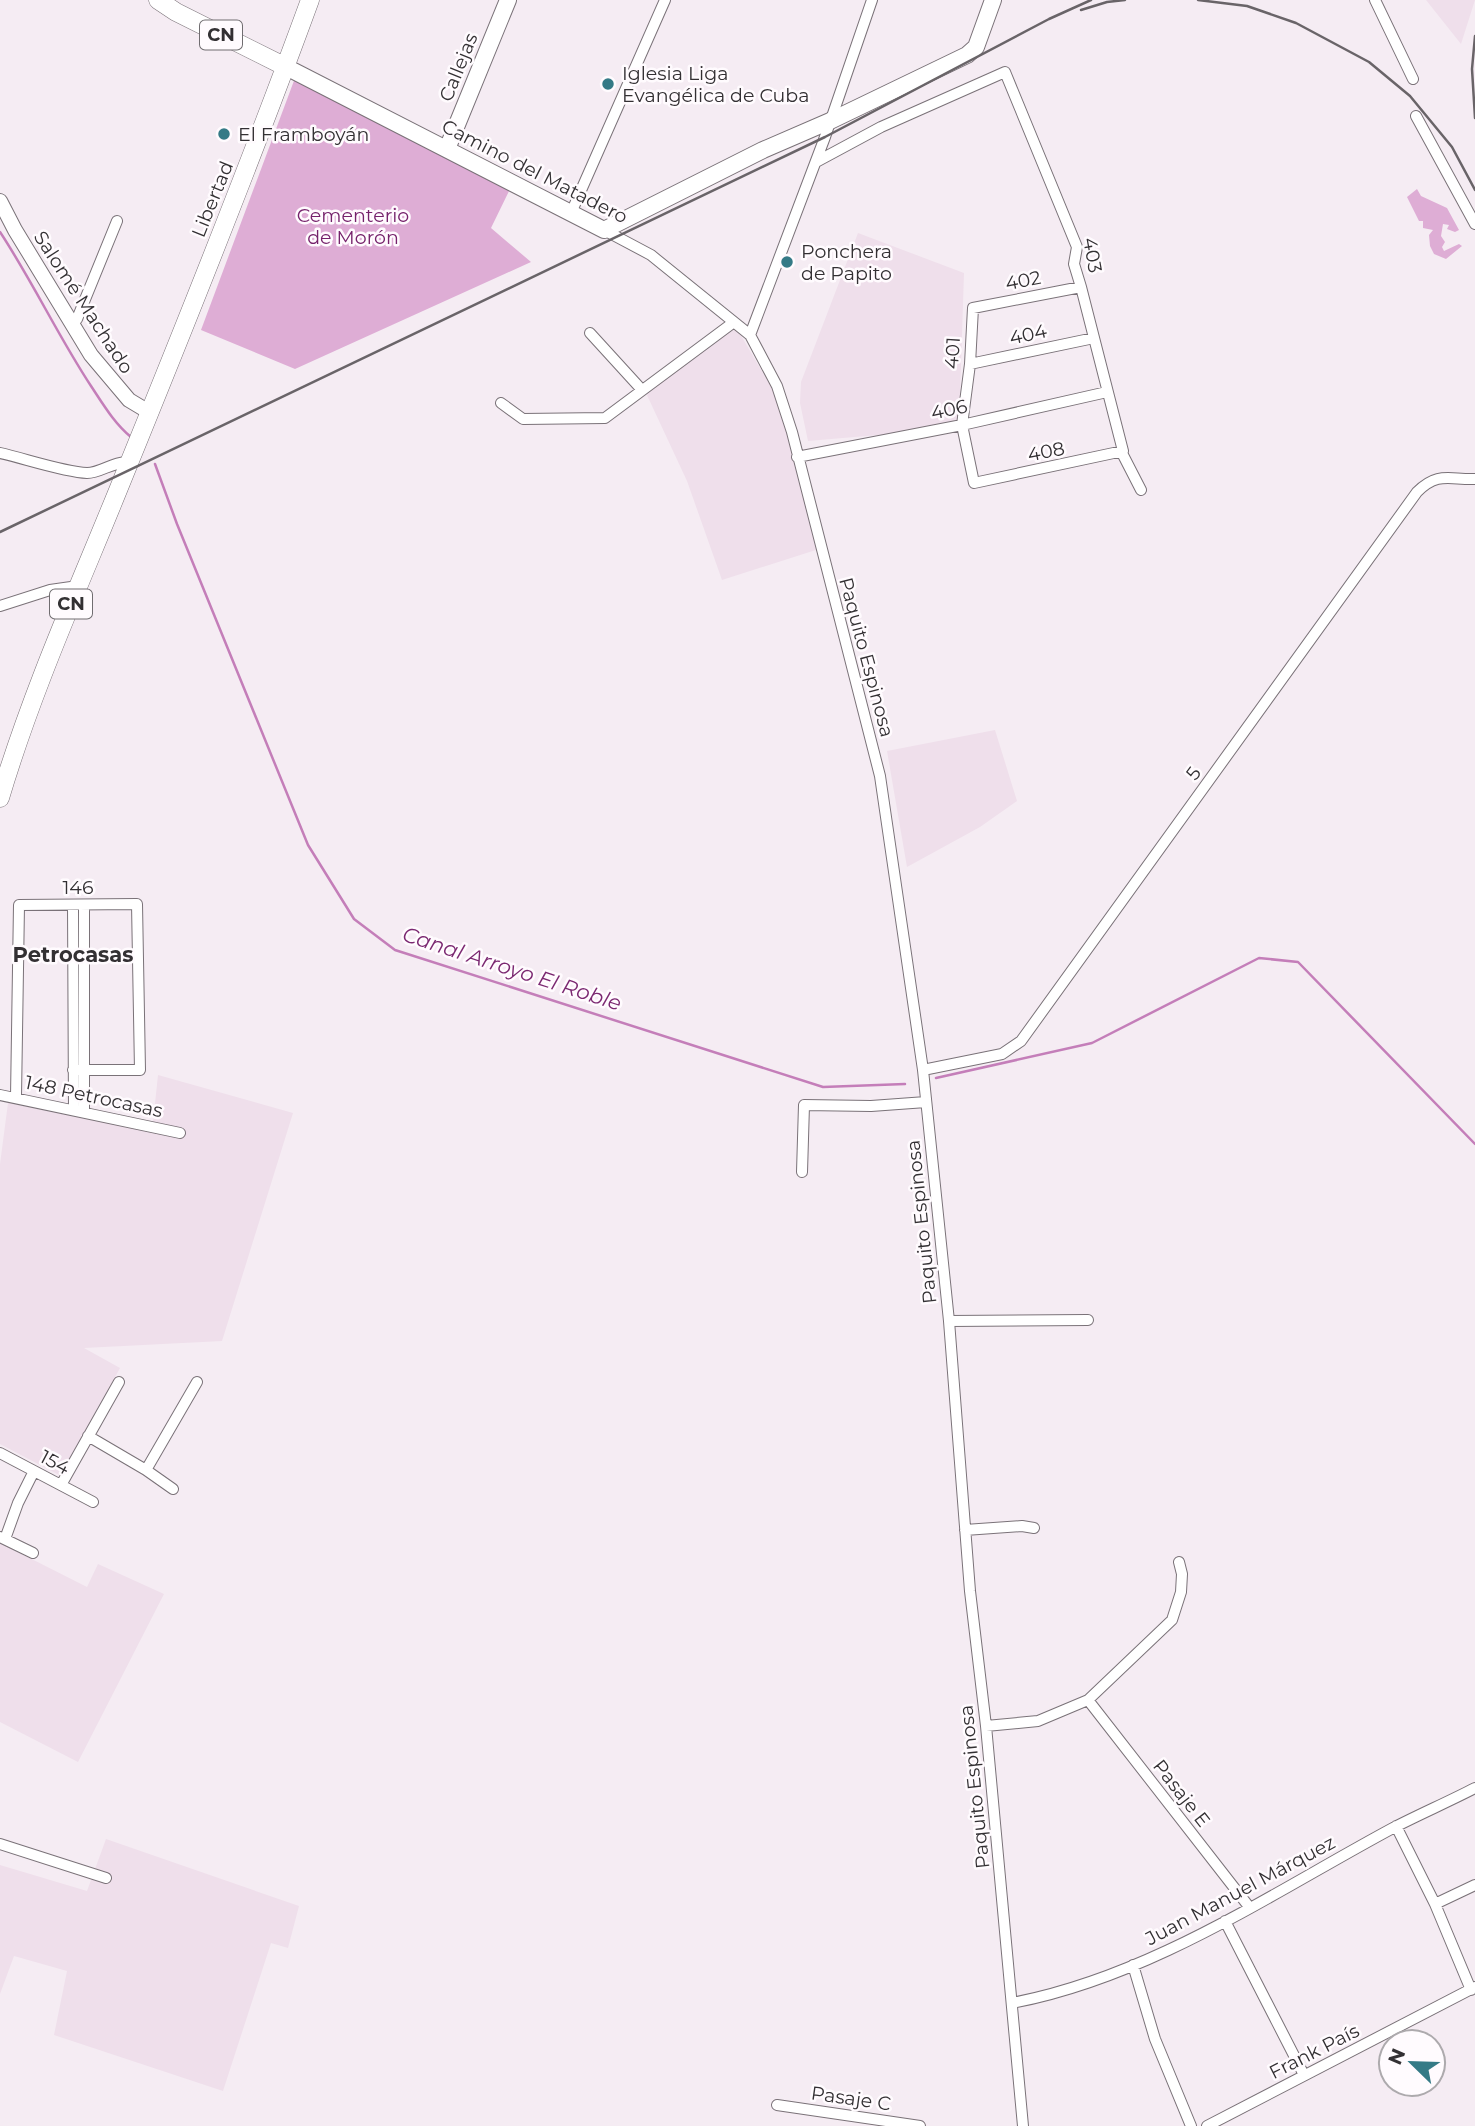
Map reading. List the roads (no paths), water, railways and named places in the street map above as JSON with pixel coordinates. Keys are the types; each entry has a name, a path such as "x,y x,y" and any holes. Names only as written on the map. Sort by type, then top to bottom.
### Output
{"main road":[{"name":"CN","path":"158,0 176,12 286,67"},
{"name":"Libertad","path":"149,412 310,0"},
{"name":"Callejas","path":"447,149 508,0"},
{"path":"604,230 763,150 830,121 972,52 993,0"},
{"name":"Camino del Matadero","path":"286,67 604,230"},
{"name":"CN","path":"0,798 13,755 78,586 149,412"}],"street":[{"path":"571,213 665,0"},
{"path":"750,335 816,162 873,0"},
{"path":"1375,0 1413,79"},
{"name":"403","path":"816,162 881,127 1004,72 1077,247 1074,264 1123,452 1141,490"},
{"path":"1416,116 1475,224"},
{"name":"Salomé Machado","path":"0,201 72,324 107,377 129,401 149,412"},
{"path":"72,324 78,319 117,221"},
{"name":"Camino del Matadero","path":"604,230 651,255 750,335"},
{"name":"402","path":"973,308 1081,287"},
{"name":"401","path":"973,308 970,364 962,425 975,483"},
{"path":"501,403 523,419 606,418 734,322"},
{"path":"590,333 642,390"},
{"name":"Paquito Espinosa","path":"750,335 777,386 792,432 880,776 923,1070 949,1321 965,1530 1023,2126"},
{"name":"404","path":"970,364 1094,338"},
{"name":"406","path":"797,457 962,425 1107,391"},
{"name":"408","path":"975,483 1123,452"},
{"path":"0,453 88,473 120,463 129,463"},
{"name":"5","path":"923,1070 1002,1054 1021,1041 1417,492 1441,477 1475,480"},
{"path":"0,606 50,590 78,586"},
{"name":"146","path":"16,1097 19,905 137,904 139,1070 79,1070"},
{"path":"78,905 79,1111"},
{"name":"148 Petrocasas","path":"0,1094 180,1133"},
{"path":"802,1172 804,1105 871,1106 926,1102"},
{"path":"949,1321 1088,1320"},
{"path":"61,1485 119,1382"},
{"path":"146,1470 197,1382"},
{"path":"88,1436 173,1489"},
{"name":"154","path":"0,1453 93,1502"},
{"path":"33,1553 3,1538 34,1471"},
{"path":"965,1530 1022,1526 1034,1528"},
{"path":"986,1726 1038,1721 1088,1700 1172,1620 1181,1592 1182,1574 1179,1562"},
{"name":"Pasaje E","path":"1088,1700 1250,1908"},
{"name":"Juan Manuel Márquez","path":"1013,2003 1094,1982 1133,1965 1225,1921 1396,1826 1475,1788"},
{"path":"1396,1826 1473,1989"},
{"path":"0,1844 106,1878"},
{"path":"1434,1904 1475,1885"},
{"path":"1225,1921 1304,2075"},
{"path":"1133,1965 1155,2039 1191,2126"},
{"name":"Frank País","path":"1207,2126 1473,1989"},
{"name":"Pasaje C","path":"777,2105 920,2126"}],"waterway":[{"name":"Canal Arroyo El Roble","path":"0,232 91,386 114,419 131,437"},
{"name":"Canal Arroyo El Roble","path":"155,464 308,845 354,919 395,950 823,1087 905,1084"},
{"name":"Canal Arroyo El Roble","path":"936,1078 1092,1043 1259,958 1298,962 1475,1144"}],"railway":[{"path":"0,532 825,137 1049,19 1091,0"},
{"path":"1081,10 1125,0"},
{"path":"1198,0 1247,6 1296,23 1369,62 1410,96 1452,147 1475,190"},
{"path":"1475,36 1472,69 1475,118"}],"place":[{"name":"Iglesia Liga Evangélica de Cuba","path":"608,84"},
{"name":"El Framboyán","path":"224,134"},
{"name":"Ponchera de Papito","path":"787,262"}],"district":[{"name":"Petrocasas","path":"73,955"}],"park label":[{"name":"Cementerio de Morón","path":"353,226"}]}
